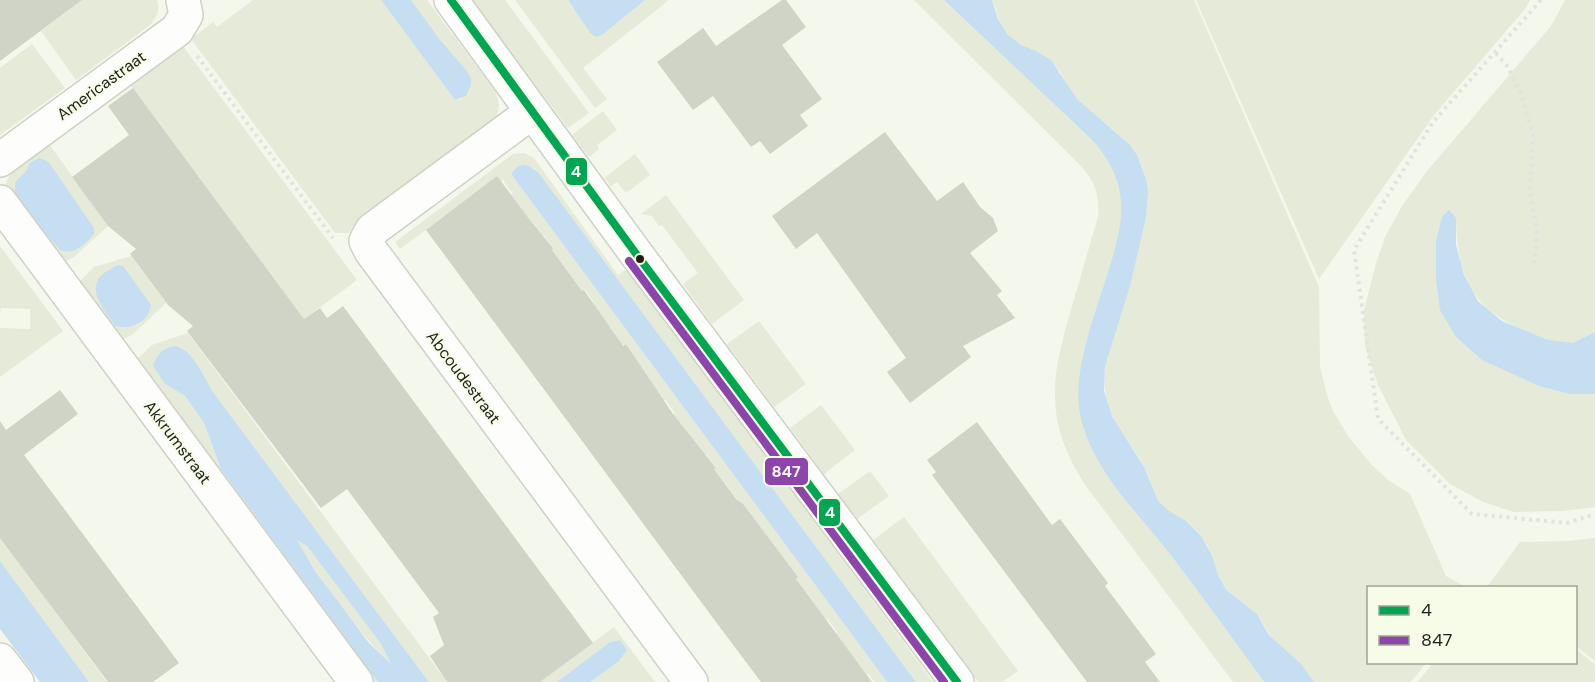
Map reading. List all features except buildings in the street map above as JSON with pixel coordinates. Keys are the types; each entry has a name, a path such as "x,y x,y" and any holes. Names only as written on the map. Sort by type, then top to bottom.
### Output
{"street":[{"path":"451,0 957,682"},
{"name":"Americastraat","path":"0,160 180,15"},
{"path":"366,241 372,230 532,112"},
{"name":"Akkrumstraat","path":"0,202 356,682"},
{"name":"Abcoudestraat","path":"366,241 385,270 691,682"},
{"path":"0,660 17,682"}],"path":[{"path":"1541,0 1433,122 1354,250 1378,419 1472,514 1567,523 1595,514"},
{"path":"180,15 335,240 366,241"},
{"path":"1496,53 1508,67 1522,96 1533,136 1530,190 1537,231 1535,263"}],"green space":[{"path":"82,0 157,0 158,11 150,25 76,80 41,31"},
{"path":"253,0 381,0 455,100 461,99 471,78 411,0 427,0 495,91 499,104 497,116 492,124 354,226 349,233 335,233 191,39 213,22 217,27"},
{"path":"472,0 505,0 589,113 568,128"},
{"path":"515,0 568,0 590,33 596,37 602,35 645,0 669,0 583,68 607,99 595,108"},
{"path":"914,0 944,0 1091,139 1111,166 1120,189 1122,215 1116,248 1083,357 1079,395 1086,433 1104,470 1170,554 1264,682 1233,682 1086,486 1063,440 1057,419 1056,377 1065,331 1098,217 1097,196 1090,177"},
{"path":"992,0 1194,0 1319,287 1320,366 1333,411 1348,436 1371,464 1388,480 1410,494 1446,576 1464,586 1367,586 1367,664 1425,664 1411,682 1314,682 1273,639 1258,616 1226,591 1206,543 1198,532 1167,510 1154,494 1145,469 1110,410 1104,383 1105,366 1146,179 1133,151 1125,141 1075,97 1055,66 1006,33"},
{"path":"1196,0 1530,0 1526,8 1434,115 1319,279"},
{"path":"1565,0 1595,0 1595,332 1574,343 1558,343 1510,324 1494,314 1481,302 1465,275 1457,239 1456,218 1442,217 1482,360 1570,394 1595,394 1595,507 1563,511 1514,512 1483,502 1450,484 1406,440 1378,385 1365,346 1364,311 1385,237 1402,206 1427,171 1551,26"},
{"path":"32,44 65,88 0,135 0,68"},
{"path":"182,45 357,280 304,319 130,84"},
{"path":"603,111 617,130 597,145 599,149 589,157 572,135"},
{"path":"49,144 108,226 74,257 60,264 6,189 6,182 15,169","holes":["30,163 94,234 78,249 15,194 15,182 28,170"]},
{"path":"524,153 534,158 618,275 627,269 933,682 916,682 534,168 518,167 511,174 887,682 875,682 869,675 870,673 867,675 836,634 829,618 826,620 748,509 745,510 714,469 716,467 707,456 708,454 704,456 673,414 675,413 666,401 667,399 663,401 626,344 623,346 592,305 594,303 585,289 582,291 552,250 545,235 542,236 511,195 513,194 504,179 501,182 497,177 400,249 395,242 513,154"},
{"path":"635,154 650,175 626,193 617,182 611,186 604,178"},
{"path":"666,195 744,300 712,324 683,284 698,273 662,225 659,226 652,216 641,214"},
{"path":"0,246 63,331 0,377 0,328 30,329 30,309 1,308 0,313"},
{"path":"131,256 166,303 132,335 118,342 76,285 94,267","holes":["117,265 141,323 136,326 99,278"]},
{"path":"759,321 806,384 774,407 727,344"},
{"path":"188,333 447,682 429,682 213,392 189,354 170,347 157,355 165,384 185,396 204,423 221,469 378,682 370,682 134,362 152,345"},
{"path":"821,405 855,450 824,474 790,428"},
{"path":"870,471 889,496 857,519 838,494"},
{"path":"904,517 1018,671 1002,682 978,682 873,540"},
{"path":"0,537 107,682 89,682 0,561"},
{"path":"1595,538 1595,661 1577,647 1577,586 1488,586 1520,542"},
{"path":"296,539 307,546 381,644 392,666 341,606"},
{"path":"614,627 655,682 590,682 618,662 626,650 620,640 610,642 557,682 540,682"},
{"path":"1577,650 1595,665 1595,682 1418,682 1432,664 1577,664"}],"water":[{"path":"381,0 411,0 471,78 466,96 455,100"},
{"path":"568,0 645,0 602,35 596,37 590,33"},
{"path":"944,0 992,0 998,19 1007,34 1021,45 1051,60 1077,99 1129,144 1137,155 1148,191 1146,217 1130,286 1105,366 1104,391 1112,416 1144,467 1158,501 1186,521 1202,537 1226,590 1257,614 1269,635 1301,664 1314,682 1264,682 1170,554 1117,489 1094,453 1080,414 1079,378 1092,322 1119,233 1121,201 1118,185 1113,170 1091,139"},
{"path":"39,158 50,164 94,228 94,234 75,250 60,250 15,194 15,182 27,170 30,163"},
{"path":"524,165 538,172 916,682 887,682 511,174 518,166"},
{"path":"1449,210 1456,218 1456,245 1464,275 1478,301 1502,321 1548,340 1573,343 1595,332 1595,394 1570,394 1539,386 1482,360 1456,337 1440,310 1436,280 1436,241 1442,217"},
{"path":"117,265 123,266 151,305 143,321 133,326 115,326 97,296 96,289 100,277"},
{"path":"175,346 193,358 213,392 429,682 378,682 221,469 204,423 185,396 165,384 153,366 161,352","holes":["297,540 307,546 381,644 391,664 369,643 316,572"]},
{"path":"0,561 89,682 40,682 0,629"},
{"path":"620,640 627,650 618,662 590,682 557,682 610,642"}],"transit line":[{"name":"4","path":"451,0 637,255 957,682"},
{"name":"847","path":"629,261 944,682"}]}
